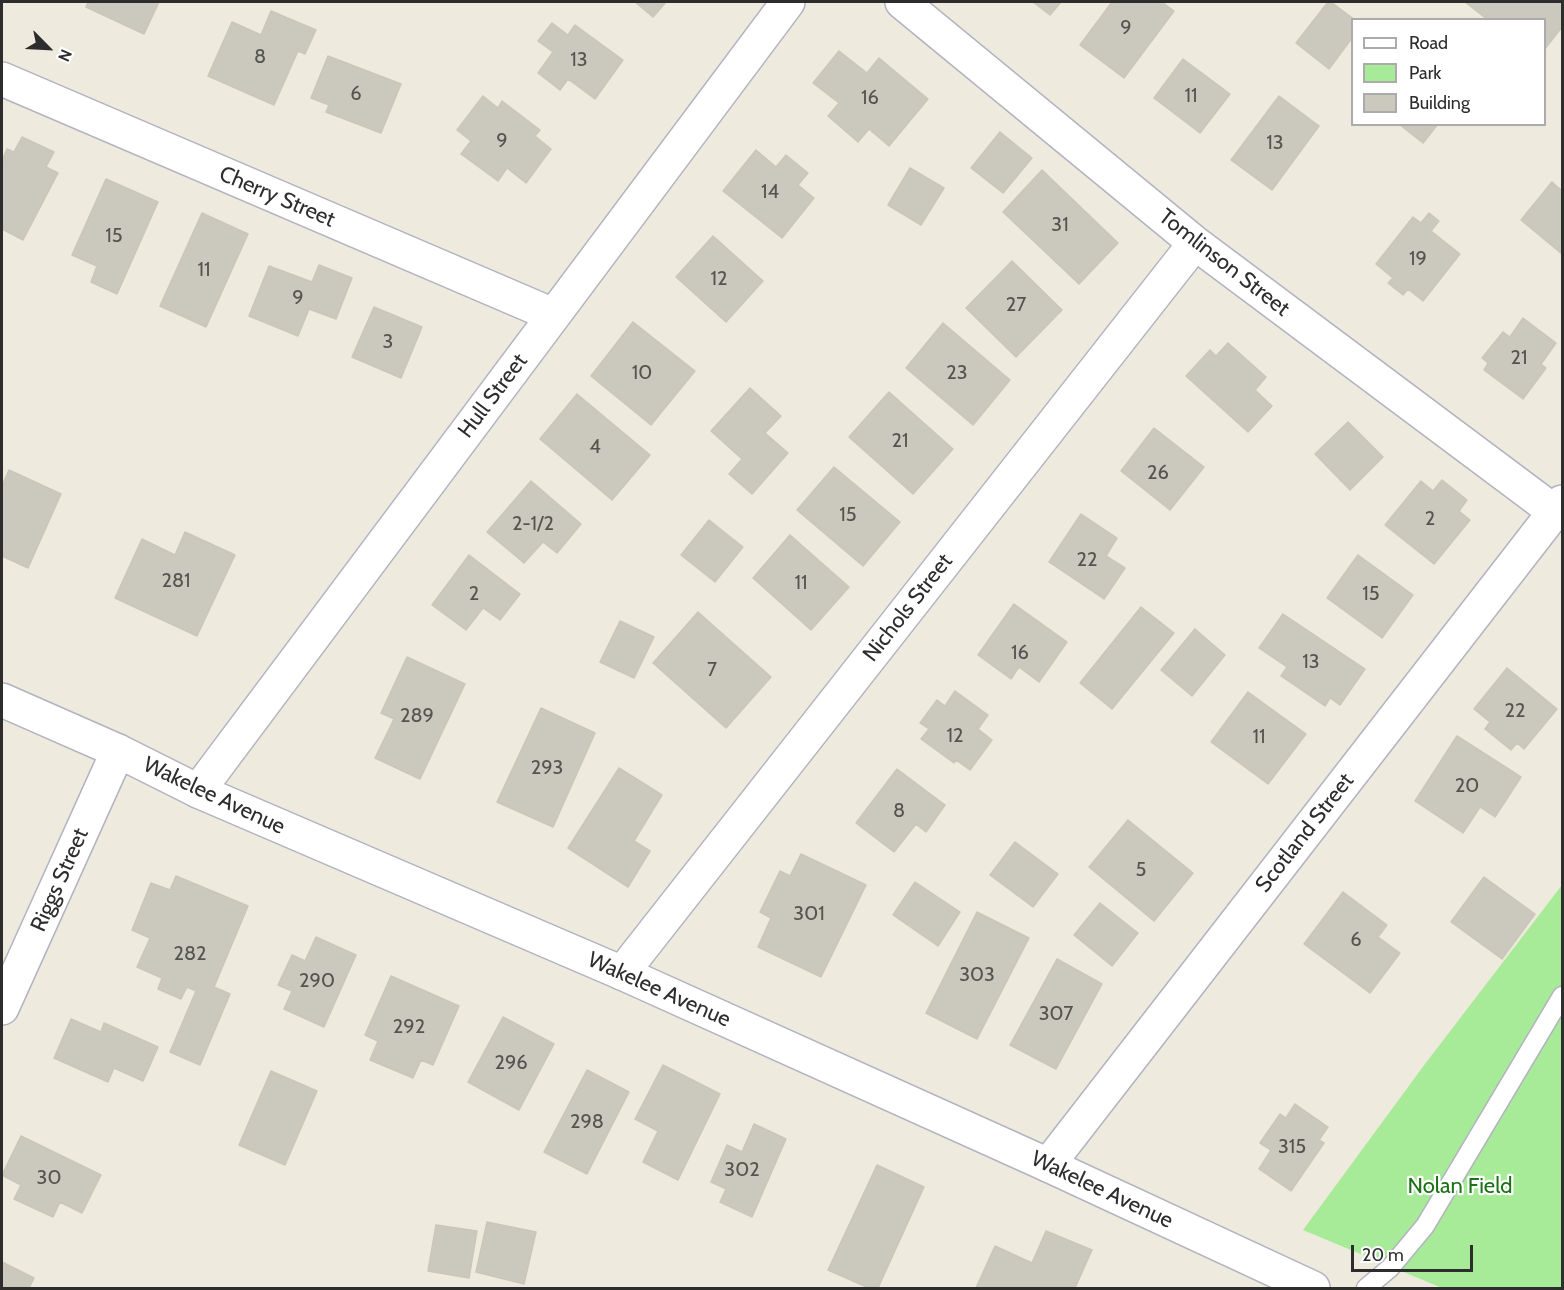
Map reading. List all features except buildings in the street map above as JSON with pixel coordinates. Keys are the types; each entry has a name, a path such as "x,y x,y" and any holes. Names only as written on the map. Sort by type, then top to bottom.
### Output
{"street":[{"name":"Hull Street","path":"198,791 788,2"},
{"name":"Tomlinson Street","path":"902,2 1195,243 1559,507"},
{"name":"Cherry Street","path":"2,79 553,315"},
{"name":"Nichols Street","path":"622,973 1195,243"},
{"name":"Scotland Street","path":"1048,1165 1559,507"},
{"name":"Wakelee Avenue","path":"2,700 118,751 198,791 622,973 1048,1165 1313,1288"},
{"name":"Riggs Street","path":"2,1008 118,751"}],"lane":[{"path":"1366,1288 1390,1268 1425,1226 1563,996"}],"green space":[{"name":"Nolan Field","path":"1562,885 1562,1288 1442,1288 1303,1230 1425,1064"}]}
